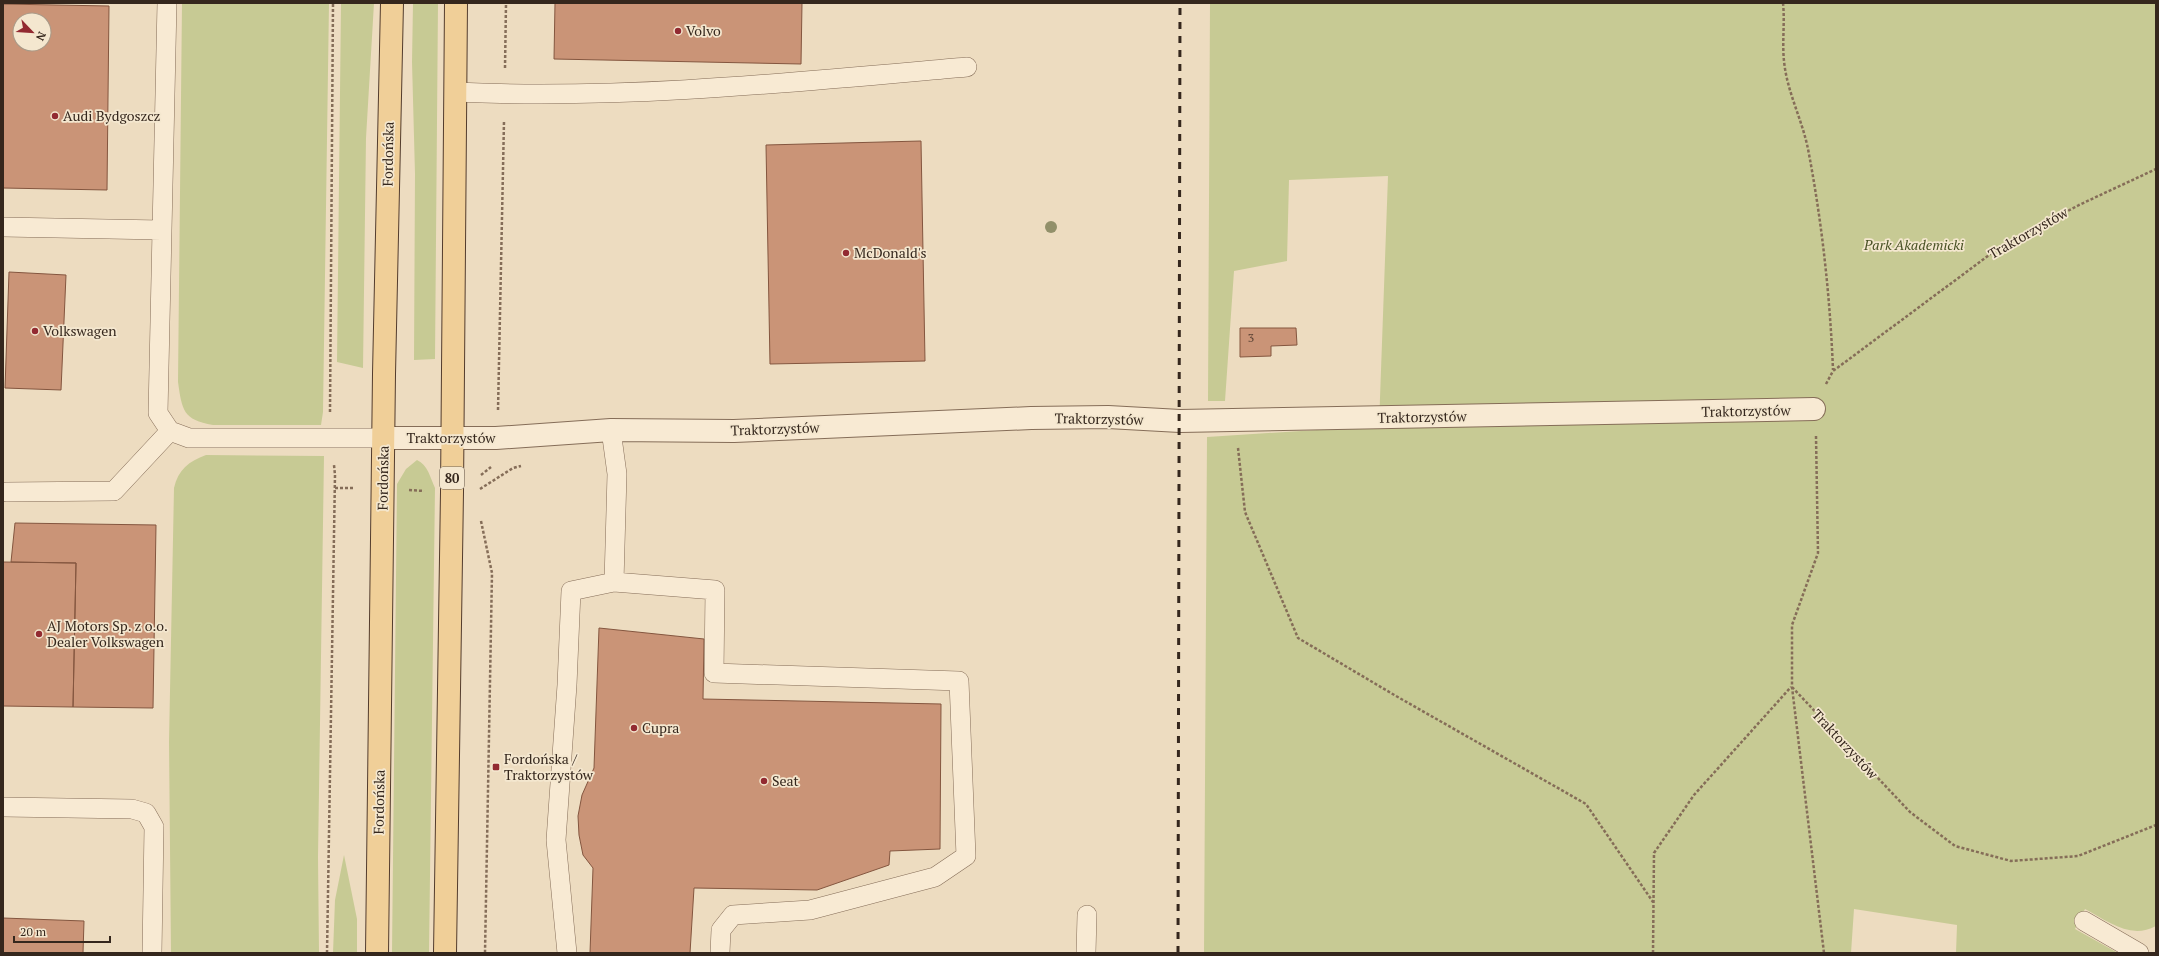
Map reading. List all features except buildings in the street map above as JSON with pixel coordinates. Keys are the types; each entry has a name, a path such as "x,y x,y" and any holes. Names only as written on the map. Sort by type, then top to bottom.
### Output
{"main road":[{"name":"Fordońska","path":"377,953 392,3"},
{"name":"80","path":"445,953 453,439 454,92 456,3"}],"street":[{"name":"Traktorzystów","path":"384,438 496,438 611,430 734,431 1100,417 1180,421 1814,409"}],"lane":[{"path":"167,3 158,413 170,431 189,438 329,436 384,438"},
{"path":"454,92 558,94 741,85 967,68"},
{"path":"3,227 161,230"},
{"path":"611,430 617,474 614,582"},
{"path":"6,492 114,491 170,431"},
{"path":"567,953 556,840 567,686 571,591 614,582 715,590 714,673 959,681 966,856 936,877 810,910 733,915 722,930 720,953"},
{"path":"3,807 132,810 146,813 154,827 152,953"},
{"path":"1086,953 1087,916"},
{"path":"2084,921 2139,953"}],"path":[{"path":"327,953 335,475 329,436 334,3"},
{"path":"478,481 484,472 494,465 500,375 506,3"},
{"name":"Traktorzystów","path":"1783,3 1784,61 1793,102 1807,147 1819,217 1830,300 1833,370"},
{"name":"Traktorzystów","path":"1814,409 1833,370 2000,247 2079,205 2156,169"},
{"path":"1814,409 1818,458 1818,554 1792,625 1792,687 1824,953"},
{"path":"1238,443 1246,512 1298,638 1396,696 1586,804 1653,902"},
{"path":"476,492 477,487"},
{"path":"480,514 492,573 485,953"},
{"path":"1653,953 1654,854 1694,795 1792,687"},
{"name":"Traktorzystów","path":"1792,687 1910,812 1954,846 2011,861 2078,856 2156,825"}],"green space":[{"path":"182,3 329,3 323,412 321,425 213,425 203,423 190,417 183,407 178,382"},
{"path":"341,3 374,3 366,138 363,368 337,362"},
{"path":"413,3 438,3 435,359 414,360 415,174 412,62"},
{"name":"Park Akademicki","path":"1210,3 2156,3 2156,926 2146,930 2128,930 2119,927 2085,909 2075,929 2118,953 1956,953 1957,925 1854,909 1851,953 1204,953 1207,437 1379,426 1388,176 1289,180 1287,261 1234,271 1225,401 1208,401"},
{"path":"206,455 324,456 318,857 319,953 171,953 169,742 174,488 181,471 189,463"},
{"path":"417,460 426,468 435,488 429,953 392,953 397,484 406,469"},
{"path":"344,855 357,919 357,953 333,953 335,900"}],"railway":[{"path":"1178,953 1180,3"}],"place":[{"name":"Volvo","path":"678,31"},
{"name":"Audi Bydgoszcz","path":"55,116"},
{"name":"McDonald's","path":"846,253"},
{"name":"Volkswagen","path":"35,331"},
{"name":"AJ Motors Sp. z o.o. Dealer Volkswagen","path":"39,634"},
{"name":"Cupra","path":"634,728"},
{"name":"Fordońska / Traktorzystów","path":"496,767"},
{"name":"Seat","path":"764,781"}]}
